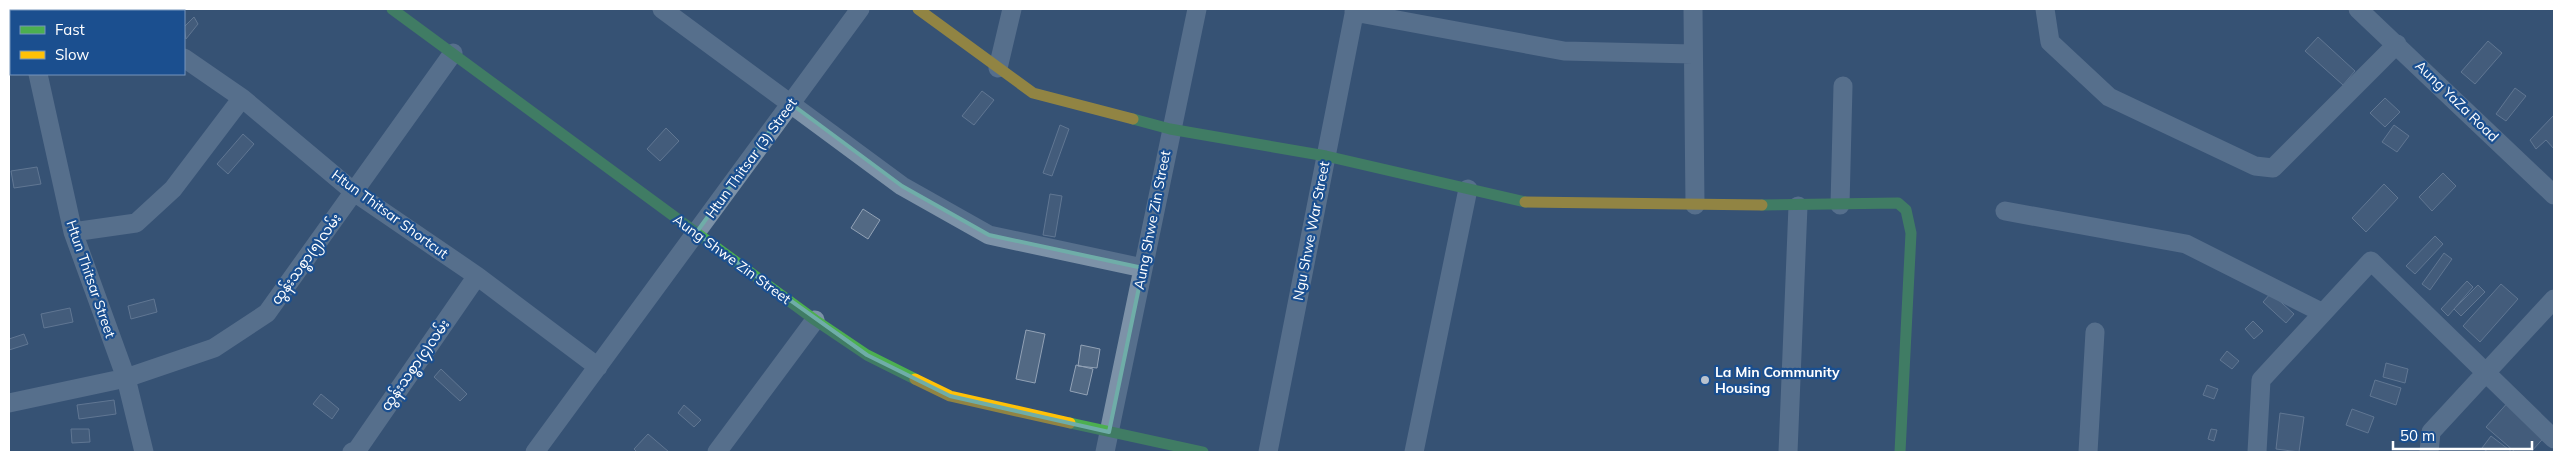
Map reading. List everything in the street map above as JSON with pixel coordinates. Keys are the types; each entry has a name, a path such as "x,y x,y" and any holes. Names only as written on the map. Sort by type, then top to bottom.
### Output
{"street":[{"name":"Aung Shwe Zin Street","path":"392,9 815,320 867,355 950,396 1203,452"},
{"path":"662,9 902,186 989,235 1143,268"},
{"name":"Htun Thitsar (3) Street","path":"535,452 860,9"},
{"path":"918,9 1034,93 1170,129 1326,156 1523,202 1798,206 1898,203 1906,210 1911,233 1900,452"},
{"path":"998,68 1012,9"},
{"name":"Aung Shwe Zin Street","path":"1105,452 1170,129 1197,9"},
{"path":"1692,9 1695,204"},
{"path":"2045,9 2050,42 2108,97 2255,166 2273,168 2397,44"},
{"name":"Aung YaZa Road","path":"2358,9 2554,195"},
{"path":"1355,10 1564,51 1693,54"},
{"name":"Ngu Shwe War Street","path":"1268,452 1355,10"},
{"name":"ထွန်းသစ္စာ(၅)လမ်း","path":"9,403 126,378 214,348 267,313 453,54"},
{"name":"Htun Thitsar Shortcut","path":"185,59 242,98 354,192 477,276 598,367"},
{"name":"Htun Thitsar Street","path":"38,75 73,232 126,378 144,452"},
{"path":"1840,205 1843,86"},
{"path":"73,232 136,223 173,189 242,98"},
{"path":"1414,452 1468,189"},
{"path":"1788,452 1798,206"},
{"path":"2005,211 2186,244 2323,313"},
{"path":"2257,452 2261,380 2371,261 2486,375 2554,439"},
{"name":"ထွန်းသစ္စာ(၄)လမ်း","path":"352,452 357,450 477,276"},
{"path":"2429,452 2431,432 2486,375 2554,299"},
{"path":"719,452 815,320"},
{"path":"2088,452 2095,332"}],"highlighted area":[{"path":"790,103 902,186 989,235 1143,268 1109,432 950,396 867,355 696,233"}],"building":[{"path":"194,17 198,24 186,39 185,26"},
{"path":"2318,37 2355,71 2343,85 2305,51"},
{"path":"2488,41 2502,53 2475,84 2461,72"},
{"path":"2515,88 2526,96 2506,121 2496,114"},
{"path":"982,91 994,100 974,125 962,116"},
{"path":"2385,98 2400,112 2385,127 2370,113"},
{"path":"2554,115 2554,149 2546,140 2536,149 2530,140"},
{"path":"1060,125 1069,129 1052,176 1043,173"},
{"path":"2394,125 2409,136 2397,152 2382,142"},
{"path":"666,128 679,141 660,161 647,149"},
{"path":"243,134 254,144 228,174 217,164"},
{"path":"37,167 41,184 14,188 11,171"},
{"path":"2443,173 2456,186 2432,211 2419,197"},
{"path":"2384,184 2398,198 2366,232 2352,218"},
{"path":"1050,194 1062,196 1055,237 1043,235"},
{"path":"863,209 880,220 868,239 851,228"},
{"path":"2435,236 2443,244 2415,274 2406,266"},
{"path":"2444,253 2452,259 2430,290 2422,284"},
{"path":"2467,281 2473,287 2448,316 2441,309"},
{"path":"2501,284 2518,299 2480,342 2463,326"},
{"path":"2478,285 2485,292 2461,316 2454,309"},
{"path":"2271,293 2294,314 2286,323 2263,302"},
{"path":"154,299 157,312 131,319 128,306"},
{"path":"70,308 73,322 44,328 41,314"},
{"path":"2253,321 2263,331 2254,339 2245,329"},
{"path":"1026,330 1045,334 1035,383 1016,379"},
{"path":"24,334 28,344 9,350 9,339"},
{"path":"1081,345 1100,349 1097,368 1078,366"},
{"path":"2227,351 2239,361 2232,369 2220,360"},
{"path":"2386,363 2408,369 2405,383 2383,377"},
{"path":"1076,365 1093,369 1087,395 1070,391"},
{"path":"441,369 467,394 460,401 434,377"},
{"path":"2375,380 2401,388 2396,405 2370,396"},
{"path":"2207,385 2218,389 2214,399 2203,395"},
{"path":"321,394 339,409 332,419 313,404"},
{"path":"114,400 116,414 79,419 77,405"},
{"path":"2510,400 2548,433 2531,452 2515,452 2486,427"},
{"path":"684,405 701,420 694,427 678,413"},
{"path":"2352,409 2374,417 2368,433 2346,425"},
{"path":"2280,413 2304,417 2299,452 2276,449"},
{"path":"71,429 89,429 90,442 72,443"},
{"path":"2211,429 2217,430 2214,441 2208,439"},
{"path":"648,434 669,452 637,452 634,449"},
{"path":"2491,436 2512,452 2488,452 2482,448"}],"traffic: fast":[{"path":"392,9 815,320 867,355 915,379"},
{"path":"1133,119 1170,129 1326,156 1525,202"},
{"path":"1762,205 1898,203 1906,210 1911,233 1900,452"},
{"path":"1070,423 1203,452"}],"traffic: slow":[{"path":"918,9 1033,93 1133,119"},
{"path":"1525,202 1762,205"},
{"path":"915,379 950,396 1070,423"}],"place":[{"name":"La Min Community Housing","path":"1705,380"}]}
